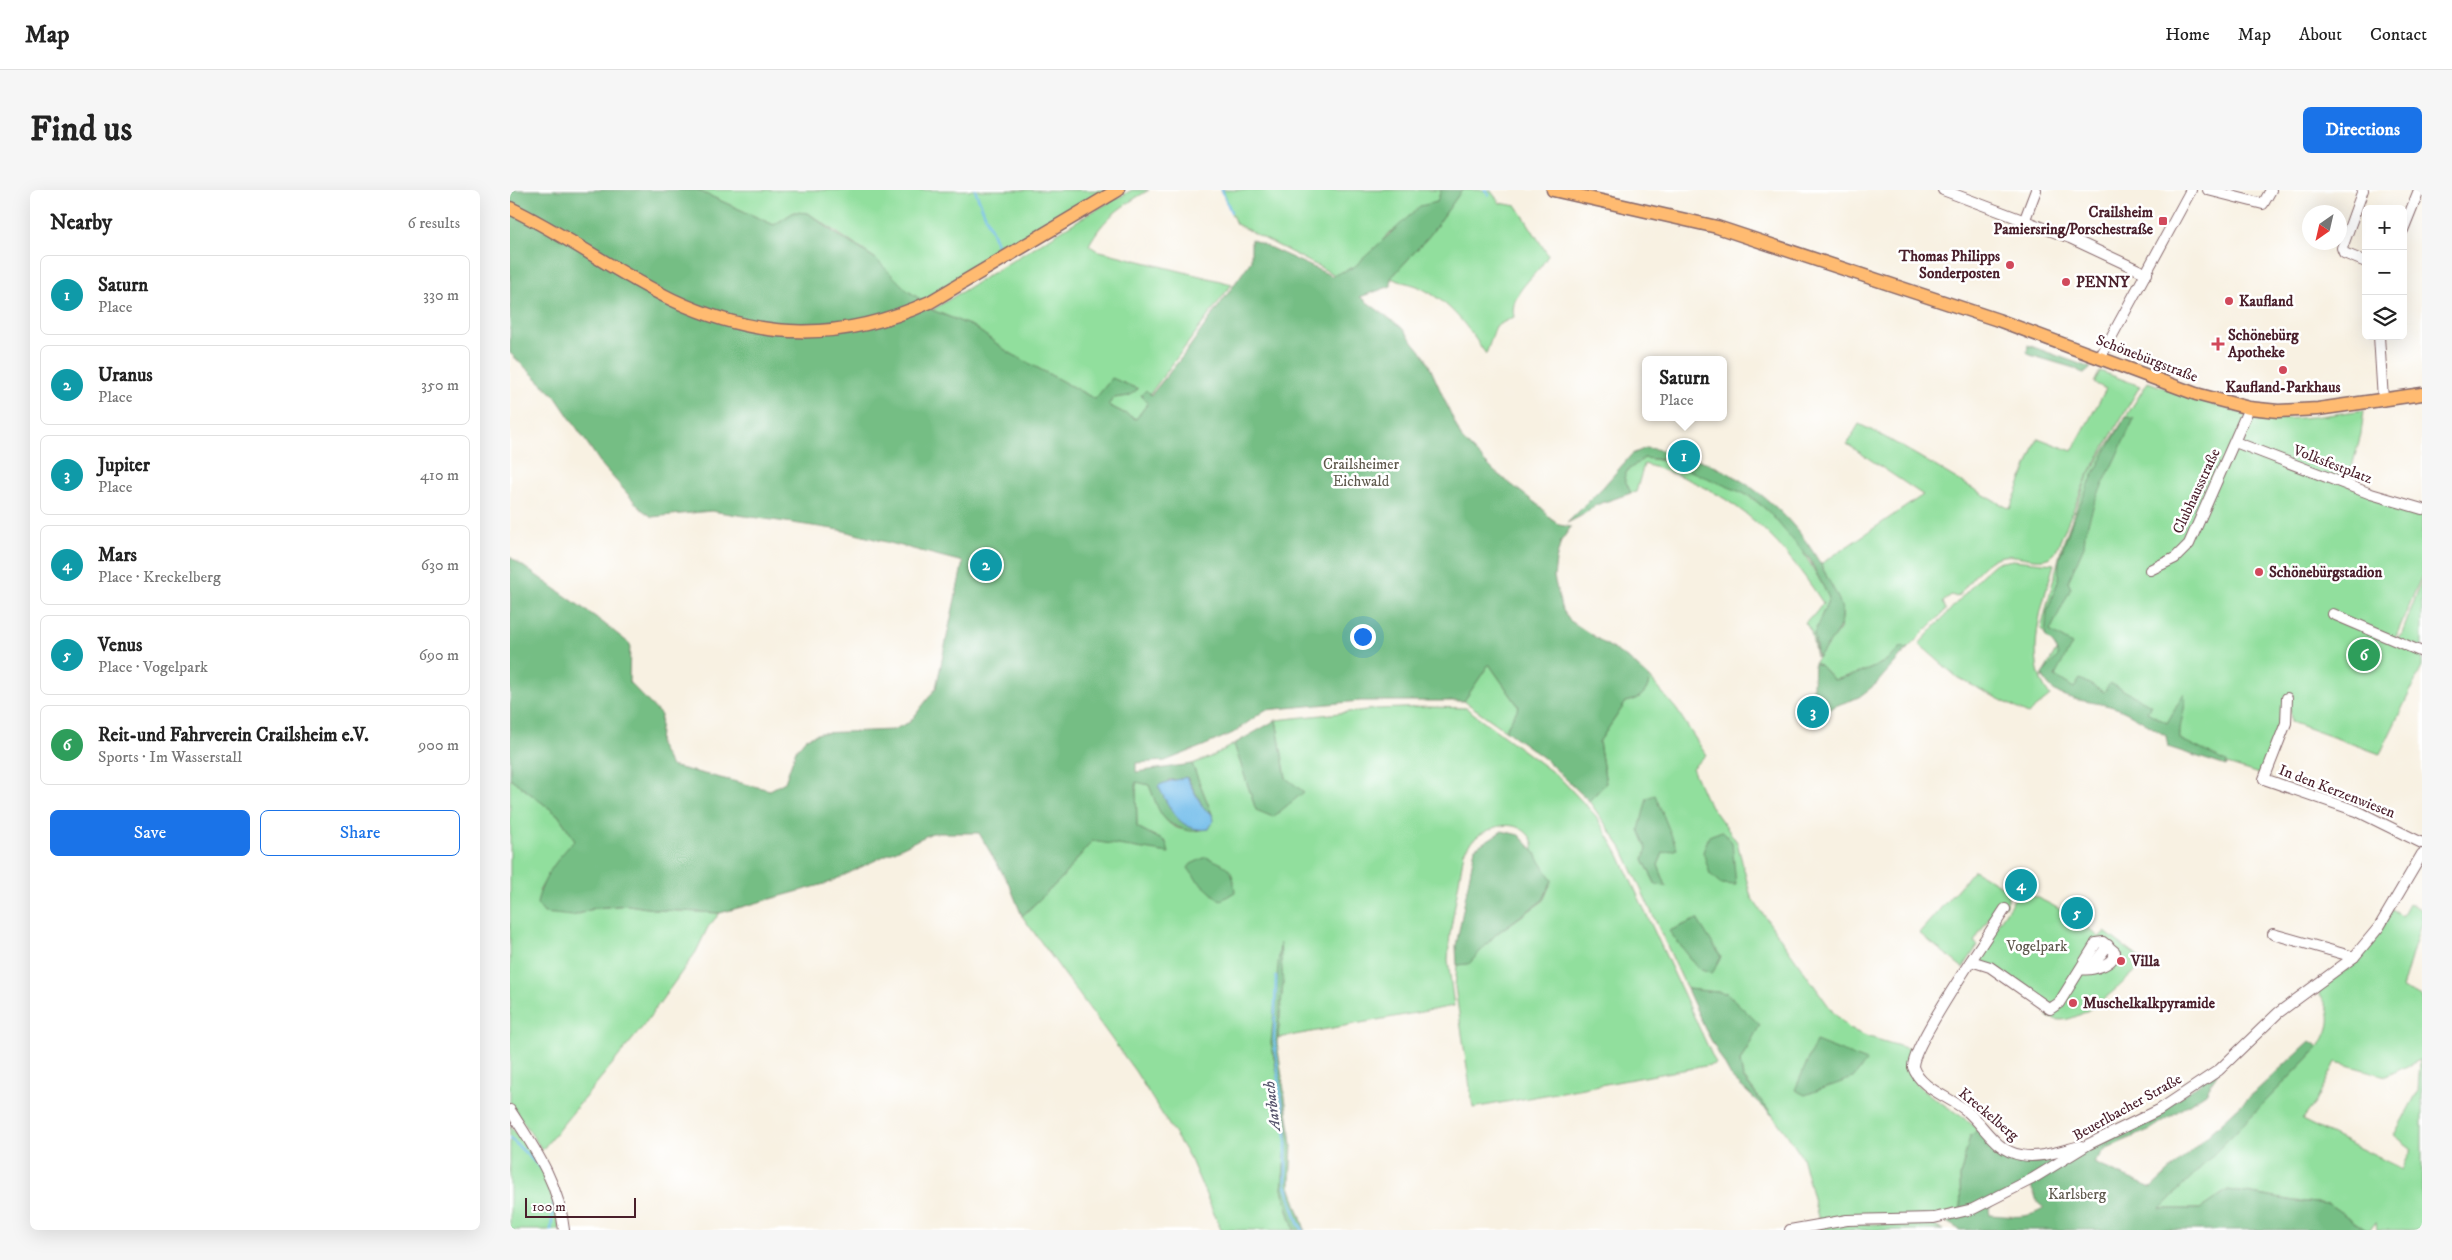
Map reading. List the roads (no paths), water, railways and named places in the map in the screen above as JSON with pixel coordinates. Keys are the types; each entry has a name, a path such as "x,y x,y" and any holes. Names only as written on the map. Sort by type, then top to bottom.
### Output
{"main road":[{"path":"510,208 672,299 714,318 751,328 818,332 862,326 908,312 930,302 1118,190"},
{"name":"Schönebürgstraße","path":"1553,190 1717,227 1998,320 2196,394 2249,408 2278,411 2318,409 2422,394"}],"street":[{"path":"1943,190 2025,219 2147,274"},
{"path":"2025,219 2036,190"},
{"path":"2100,358 2191,190"},
{"path":"2208,190 2263,204 2271,190"},
{"path":"2362,260 2344,253 2342,248 2363,190"},
{"path":"2407,221 2420,190"},
{"path":"2379,340 2383,400"},
{"name":"Clubhausstraße","path":"2150,570 2176,558 2189,544 2249,408"},
{"name":"Volksfestplatz","path":"2235,442 2370,494 2422,509"},
{"path":"2334,614 2422,652"},
{"name":"In den Kerzenwiesen","path":"2287,698 2286,722 2264,780 2292,791 2357,811 2422,843"},
{"name":"Beuerlbacher Straße","path":"1790,1230 1847,1220 1934,1218 1973,1209 2032,1179 2089,1144 2159,1110 2219,1070 2278,1013 2354,957 2379,927 2422,854"},
{"name":"Kreckelberg","path":"2005,909 1914,1055 1913,1066 1918,1077 1962,1108 1992,1139 2014,1154 2031,1156 2089,1144"},
{"path":"2273,934 2354,957"},
{"path":"1971,961 1990,967 2044,1006 2054,1008 2096,943 2101,941 2116,952 2113,959 2104,965 2080,969"},
{"path":"510,1110 550,1175 559,1201 564,1230"}],"water":[{"path":"1186,777 1204,809 1212,814 1213,821 1209,829 1190,827 1183,823 1172,810 1158,786"}],"waterway":[{"path":"975,190 999,249"},
{"path":"1222,190 1231,212"},
{"path":"1485,190 1489,195"},
{"name":"Aarbach","path":"1276,977 1274,1039 1286,1136 1286,1185 1298,1223 1303,1230"},
{"path":"510,1138 541,1168"},
{"path":"551,1230 554,1201"}],"place":[{"name":"Crailsheim Pamiersring/Porschestraße","path":"2163,221"},
{"name":"Thomas Philipps Sonderposten","path":"2010,265"},
{"name":"PENNY","path":"2066,282"},
{"name":"Kaufland","path":"2229,301"},
{"name":"Schönebürg Apotheke","path":"2218,344"},
{"name":"Kaufland-Parkhaus","path":"2283,370"},
{"name":"Saturn","path":"1684,456"},
{"name":"Uranus","path":"986,565"},
{"name":"Schönebürgstadion","path":"2259,572"},
{"name":"Reit-und Fahrverein Crailsheim e.V.","path":"2364,655"},
{"name":"Jupiter","path":"1813,712"},
{"name":"Mars","path":"2021,885"},
{"name":"Venus","path":"2077,913"},
{"name":"Villa","path":"2121,961"},
{"name":"Muschelkalkpyramide","path":"2073,1003"}],"park label":[{"name":"Crailsheimer Eichwald","path":"1361,472"},
{"name":"Vogelpark","path":"2037,946"},
{"name":"Karlsberg","path":"2077,1194"}]}
